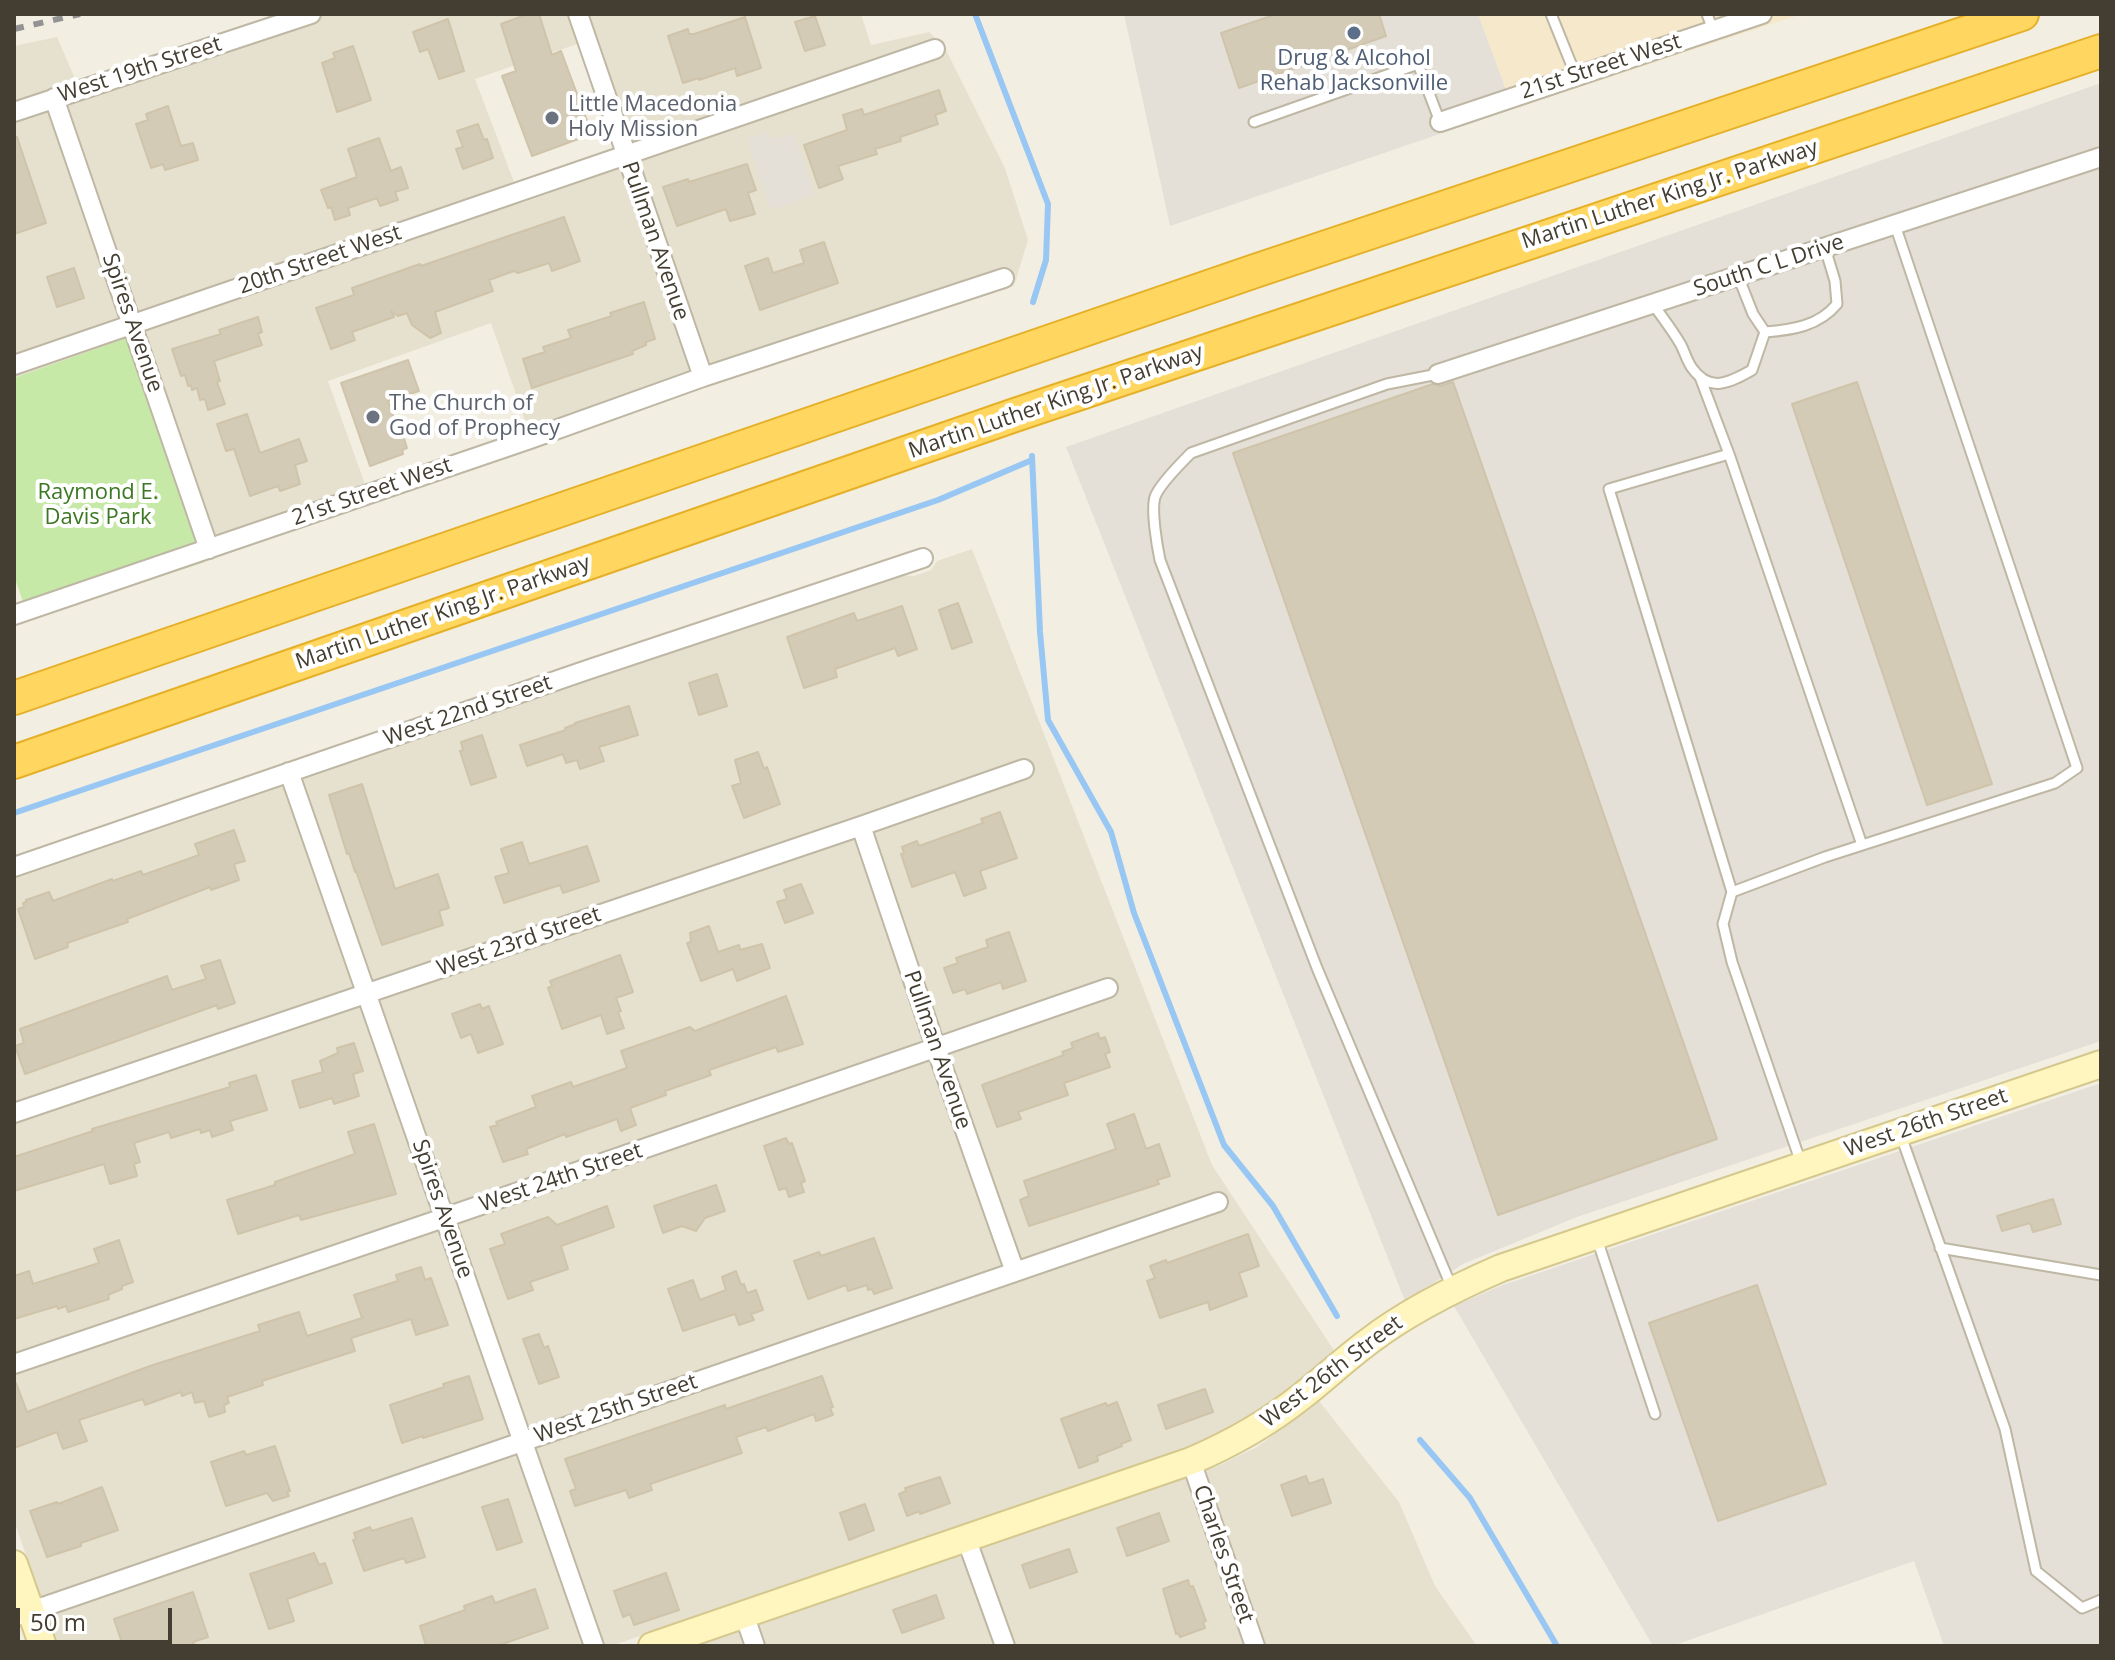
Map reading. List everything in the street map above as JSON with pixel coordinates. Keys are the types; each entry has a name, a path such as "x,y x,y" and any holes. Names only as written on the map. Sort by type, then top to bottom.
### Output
{"highway":[{"path":"14,698 1252,272 2022,14"},
{"name":"Martin Luther King Jr. Parkway","path":"14,762 1043,405 2101,51"}],"main road":[{"name":"West 26th Street","path":"652,1646 1191,1461 1225,1446 1301,1397 1369,1340 1453,1289 1501,1268 2101,1064"},
{"path":"14,1564 22,1614 43,1646"}],"street":[{"name":"West 19th Street","path":"14,112 311,14"},
{"name":"Pullman Avenue","path":"578,14 703,377"},
{"name":"21st Street West","path":"1440,122 1576,76 1710,22 1762,14"},
{"name":"20th Street West","path":"14,365 935,49"},
{"name":"Spires Avenue","path":"54,98 209,549"},
{"name":"South C L Drive","path":"1438,374 2101,157"},
{"name":"21st Street West","path":"14,615 703,377 1004,278"},
{"name":"West 22nd Street","path":"14,867 923,558"},
{"name":"West 23rd Street","path":"14,1113 1024,769"},
{"name":"Spires Avenue","path":"289,772 594,1646"},
{"name":"Pullman Avenue","path":"861,826 1015,1272"},
{"name":"West 24th Street","path":"14,1364 1108,988"},
{"name":"West 25th Street","path":"22,1614 1218,1202"},
{"name":"Charles Street","path":"1191,1461 1255,1646"},
{"path":"966,1538 1005,1646"},
{"path":"744,1614 755,1646"}],"lane":[{"path":"1551,14 1576,76"},
{"path":"1254,122 1418,64 1440,122"},
{"path":"1732,892 1825,857 2055,783 2077,768 1895,225"},
{"path":"1765,332 1810,324 1828,315 1837,304 1835,281 1825,248"},
{"path":"1738,276 1753,314 1765,332"},
{"path":"1653,304 1683,348 1690,366 1712,384 1732,381 1752,370 1765,332"},
{"path":"1438,374 1387,384 1191,453 1155,497 1155,535 1160,560 1317,968 1453,1289"},
{"path":"1700,377 1862,845"},
{"path":"1729,454 1609,489 1732,892 1723,924 1732,962 1802,1165"},
{"path":"1899,1133 2005,1429 2036,1571 2082,1608 2101,1600"},
{"path":"1596,1236 1655,1414"},
{"path":"1940,1248 2101,1275"}],"shaded area":[{"path":"301,14 861,14 871,45 929,32 944,46 1005,168 1028,240 1014,286 741,374 534,446 491,323 328,381 371,501 205,562 129,337 14,378 14,46 57,37 76,81","holes":["595,38 640,161 522,203 475,79"]},
{"path":"1124,14 1478,14 1513,109 1170,226"},
{"path":"1478,14 1802,14 1513,109"},
{"path":"2101,83 2101,1041 1577,1217 1463,1264 1405,1301 1066,447"},
{"path":"768,132 771,140 793,133 815,195 771,210 747,139"},
{"path":"972,549 1212,1165 1335,1352 1274,1401 1226,1431 1189,1447 611,1646 58,1646 14,1521 14,879 897,575 914,576 931,570 937,561"},
{"path":"2101,1083 2101,1646 1944,1646 1914,1561 1672,1646 1653,1646 1454,1306 1503,1285"},
{"path":"1319,1401 1399,1502 1435,1586 1477,1646 697,1646 1218,1466 1257,1447"}],"green space":[{"name":"Raymond E. Davis Park","path":"129,337 205,562 29,619 14,576 14,378"}],"building":[{"name":"Little Macedonia Holy Mission","path":"528,14 539,14 552,55 561,51 592,134 532,156 502,76 516,71 501,24"},
{"path":"1277,14 1379,14 1386,36 1239,88 1221,33"},
{"path":"815,16 825,45 805,51 795,22"},
{"path":"745,17 761,68 737,76 735,68 683,83 668,36 688,29 689,34 694,34"},
{"path":"448,19 464,71 439,79 428,49 420,52 413,32"},
{"path":"353,46 371,100 337,112 322,63 335,58 333,53"},
{"path":"939,90 946,111 935,115 938,124 875,149 877,154 838,166 843,179 819,188 804,145 847,130 843,115 862,109 864,115"},
{"path":"168,106 181,146 193,143 198,160 165,170 163,164 151,168 136,124 148,120 146,114"},
{"path":"478,124 493,158 463,169 456,149 463,147 457,131"},
{"path":"17,137 46,223 14,234 14,138"},
{"path":"379,138 391,171 401,167 408,188 395,192 398,200 380,206 377,198 348,208 350,215 335,220 321,190 357,177 348,149"},
{"path":"747,164 756,190 748,193 755,214 730,221 726,209 677,226 663,187"},
{"path":"564,217 580,261 552,271 549,263 489,280 493,291 435,312 441,333 430,338 412,325 407,313 398,316 391,311 394,317 352,332 355,340 331,349 316,308 354,295 352,288"},
{"path":"824,242 838,283 760,310 745,266 768,258 773,273 804,263 800,250"},
{"path":"74,268 84,298 57,307 47,277"},
{"path":"644,302 655,339 632,351 633,354 532,388 523,359 545,352 543,347 571,338 568,330"},
{"path":"258,317 262,332 258,334 262,345 214,361 225,404 208,410 205,399 200,400 197,388 192,390 185,375 181,376 172,349 221,334 219,330"},
{"name":"The Church of God of Prophecy","path":"408,360 419,391 388,401 407,448 402,450 403,454 370,466 341,383"},
{"path":"1453,382 1717,1139 1498,1215 1233,453 1433,384 1441,386"},
{"path":"1857,382 1992,784 1927,805 1792,404"},
{"path":"247,414 260,453 299,439 307,461 295,465 300,484 280,491 278,486 250,496 234,449 226,451 217,424"},
{"path":"958,603 972,642 952,649 939,610"},
{"path":"902,606 917,649 898,656 895,648 835,669 837,677 804,688 787,637 854,613 857,621"},
{"path":"717,674 727,706 699,715 689,683"},
{"path":"629,706 638,735 599,747 604,761 580,769 577,760 566,763 563,754 527,766 520,745"},
{"path":"482,735 496,777 471,785 460,751 463,750 461,742"},
{"path":"758,752 764,769 767,767 780,804 744,818 732,786 741,783 735,760"},
{"path":"362,784 395,889 438,874 449,908 439,911 443,925 382,945 347,854 329,795"},
{"path":"1000,812 1017,858 980,871 986,888 964,896 955,872 912,887 901,854 904,853 902,847 917,841 919,846 983,823 981,819"},
{"path":"234,830 245,861 234,864 239,880 211,890 210,887 127,919 128,922 67,943 68,947 35,959 18,909 24,907 26,900 49,892 53,901 112,879 141,871 143,875 199,855 195,844"},
{"path":"522,842 529,864 587,846 599,881 563,893 560,885 504,903 495,877 509,873 501,849"},
{"path":"801,884 813,913 785,923 777,902 787,899 784,890"},
{"path":"709,926 718,952 739,945 740,950 762,944 770,968 737,981 733,969 701,981 687,943 691,942 690,933"},
{"path":"1009,932 1026,981 1003,989 1001,982 967,994 965,989 953,993 944,968 958,963 956,958 988,947 986,940"},
{"path":"620,955 633,992 616,998 624,1028 607,1034 601,1015 562,1029 548,988 552,986 550,981"},
{"path":"220,960 235,1003 218,1009 217,1005 25,1074 15,1046 24,1043 20,1029 167,976 172,990 206,979 201,966"},
{"path":"786,996 803,1044 778,1052 776,1047 709,1070 711,1075 665,1091 666,1095 630,1108 636,1125 621,1131 617,1119 566,1137 565,1134 526,1149 528,1154 503,1162 490,1127 536,1107 532,1096 571,1082 573,1087 627,1068 621,1051 690,1027 695,1031"},
{"path":"480,1004 482,1009 489,1006 503,1044 478,1053 471,1034 461,1038 452,1014"},
{"path":"1098,1033 1100,1039 1105,1037 1110,1052 1105,1054 1110,1067 1064,1083 1068,1095 1018,1112 1021,1119 997,1127 982,1085 1064,1055 1062,1052 1073,1048 1071,1043"},
{"path":"354,1043 363,1071 353,1074 359,1096 334,1104 332,1098 300,1108 292,1081 323,1072 320,1061 338,1053 337,1048"},
{"path":"256,1075 267,1110 230,1121 233,1130 212,1137 210,1130 201,1133 200,1129 171,1138 169,1132 134,1143 140,1162 134,1164 137,1176 110,1184 104,1164 14,1191 14,1157 92,1129 230,1087 229,1083"},
{"path":"1134,1114 1146,1149 1159,1144 1170,1176 1157,1180 1159,1184 1029,1226 1020,1200 1029,1196 1024,1181 1116,1149 1107,1124"},
{"path":"374,1124 396,1194 301,1220 299,1215 238,1234 227,1200 355,1154 348,1132"},
{"path":"786,1138 789,1144 792,1143 805,1181 801,1183 804,1192 789,1197 786,1188 779,1190 764,1146"},
{"path":"716,1185 725,1211 705,1218 696,1231 682,1226 663,1233 654,1206"},
{"path":"2053,1199 2061,1224 2033,1232 2030,1223 2002,1231 1997,1216"},
{"path":"607,1206 614,1227 561,1246 568,1269 530,1282 533,1290 508,1299 490,1249 505,1244 501,1234 548,1217 557,1225"},
{"path":"1248,1234 1259,1266 1239,1273 1247,1296 1210,1310 1208,1302 1160,1318 1147,1281 1155,1278 1150,1266 1166,1260 1167,1263"},
{"path":"874,1238 892,1288 874,1294 867,1285 848,1291 846,1285 808,1299 794,1261 819,1252 821,1256"},
{"path":"119,1240 133,1282 108,1295 109,1299 68,1312 66,1306 58,1309 57,1306 14,1319 14,1276 29,1271 33,1284 99,1263 94,1249"},
{"path":"421,1267 425,1280 431,1278 448,1325 416,1335 411,1319 351,1338 355,1351 262,1381 263,1385 227,1397 229,1403 224,1405 225,1412 209,1417 204,1401 195,1403 192,1392 182,1396 181,1392 145,1405 143,1399 79,1420 87,1441 63,1449 57,1432 14,1448 14,1383 27,1412 150,1366 260,1331 258,1325 299,1312 307,1336 362,1318 354,1295 398,1281 396,1275"},
{"path":"736,1271 747,1293 756,1290 763,1310 751,1314 754,1320 739,1325 735,1314 683,1331 668,1289 693,1280 700,1300 726,1290 722,1277"},
{"path":"1757,1285 1826,1484 1718,1521 1649,1323"},
{"path":"539,1334 544,1348 548,1346 559,1377 539,1384 523,1339"},
{"path":"469,1376 483,1419 402,1443 390,1405"},
{"path":"822,1376 833,1415 816,1421 814,1414 768,1431 766,1427 736,1437 742,1453 650,1484 652,1490 629,1498 626,1490 575,1506 570,1491 576,1489 565,1459"},
{"path":"1205,1389 1213,1412 1166,1429 1158,1405"},
{"path":"1117,1402 1131,1440 1097,1456 1098,1461 1079,1468 1061,1419"},
{"path":"275,1446 289,1496 273,1501 267,1493 226,1506 211,1462 244,1451 246,1455"},
{"path":"1306,1476 1309,1484 1323,1479 1331,1503 1292,1516 1281,1485"},
{"path":"940,1477 950,1503 907,1516 899,1494 906,1491 905,1488"},
{"path":"102,1487 118,1530 47,1557 30,1511"},
{"path":"508,1499 522,1542 497,1550 482,1507"},
{"path":"865,1504 874,1530 849,1540 840,1513"},
{"path":"1159,1513 1169,1541 1127,1556 1117,1528"},
{"path":"412,1518 425,1557 406,1563 404,1558 364,1571 353,1540 356,1539 354,1533 370,1527 372,1531"},
{"path":"1069,1549 1077,1572 1030,1588 1022,1565"},
{"path":"314,1553 319,1565 325,1563 332,1583 287,1599 294,1621 269,1629 250,1574"},
{"path":"666,1573 679,1610 634,1625 630,1614 623,1617 614,1591"},
{"path":"1188,1580 1206,1621 1203,1622 1205,1628 1180,1637 1176,1634 1163,1589"},
{"path":"535,1589 548,1628 497,1646 426,1646 420,1626 465,1610 464,1606 492,1596 495,1603"},
{"path":"193,1592 208,1637 193,1642 195,1646 123,1646 114,1619"},
{"path":"936,1595 944,1618 902,1633 893,1610"}],"waterway":[{"path":"975,14 1048,204 1046,260 1033,302"},
{"path":"1032,456 1040,632 1048,720 1111,832 1134,913 1224,1145 1273,1206 1337,1316"},
{"path":"14,813 938,500 1032,460"},
{"path":"1420,1440 1470,1498 1557,1646"}],"railway":[{"path":"14,29 80,14"}],"place":[{"name":"Drug & Alcohol Rehab Jacksonville","path":"1354,33"},
{"name":"Little Macedonia Holy Mission","path":"552,118"},
{"name":"The Church of God of Prophecy","path":"373,417"}]}
